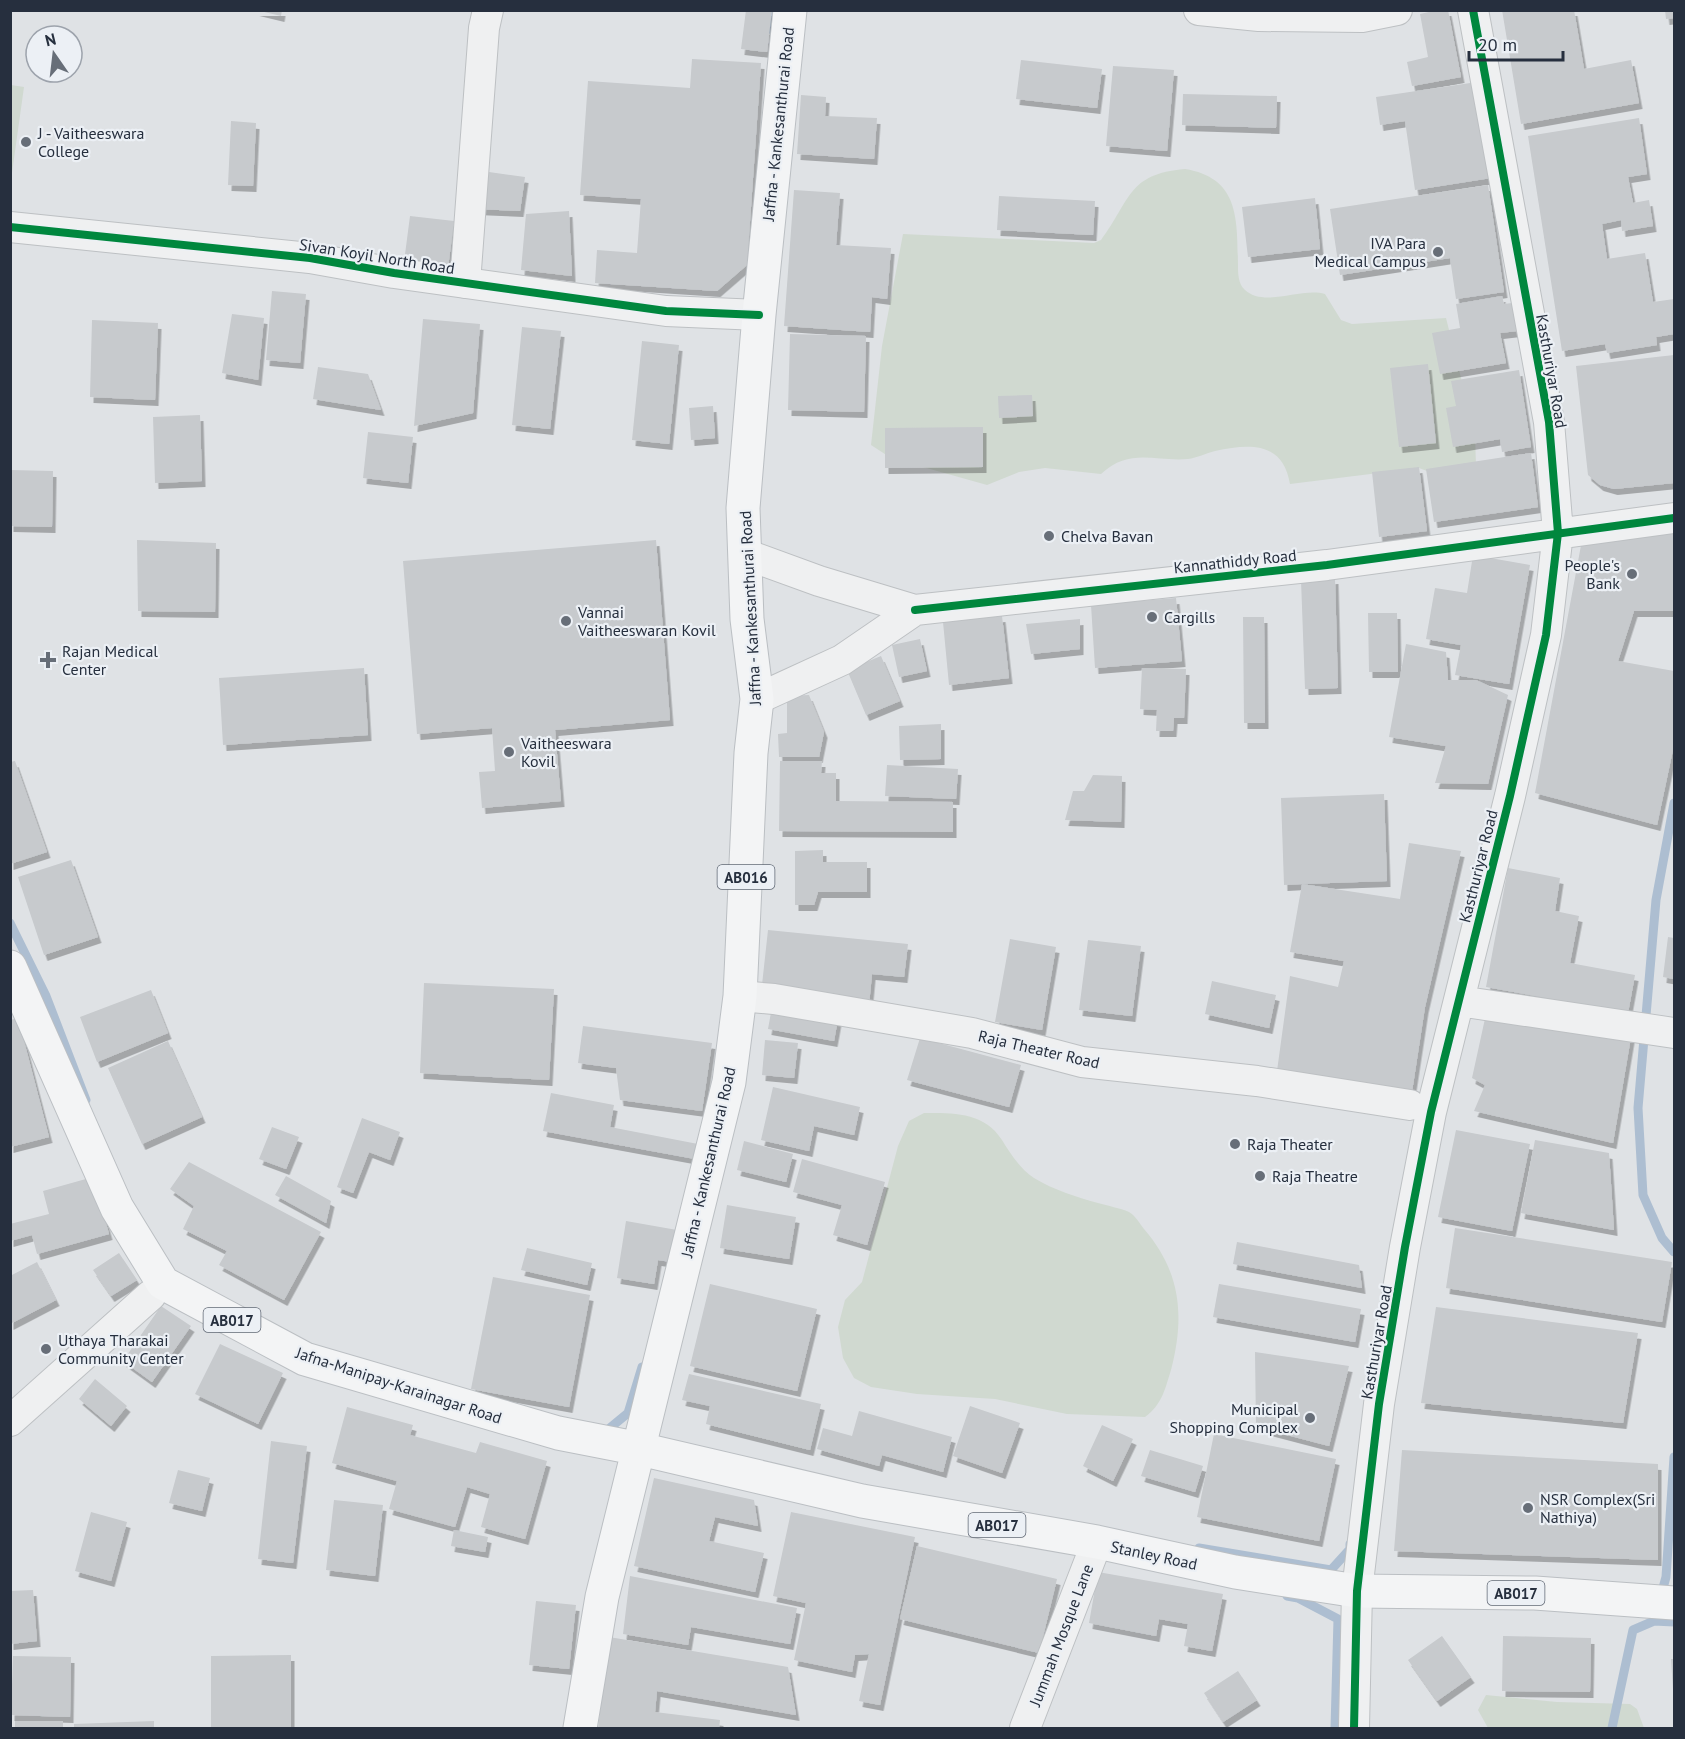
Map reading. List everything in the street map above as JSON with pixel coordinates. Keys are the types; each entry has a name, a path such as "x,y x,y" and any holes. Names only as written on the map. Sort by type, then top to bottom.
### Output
{"main road":[{"name":"Jaffna - Kankesanthurai Road","path":"580,1728 602,1597 729,1082 740,996 751,753 757,699 747,619 743,508 749,315 790,10"},
{"name":"Jafna-Manipay-Karainagar Road","path":"10,967 117,1208 163,1283 305,1359 508,1420 558,1433 640,1449"},
{"name":"Stanley Road","path":"640,1449 862,1502 1096,1542 1235,1572 1357,1591 1534,1593 1674,1603"}],"street":[{"path":"465,283 484,28 488,10"},
{"path":"1199,10 1259,16 1350,17 1397,10"},
{"name":"Kasthuriyar Road","path":"1354,1728 1357,1591 1378,1404 1431,1112 1546,634 1558,534 1549,422 1473,10"},
{"name":"Sivan Koyil North Road","path":"10,227 310,258 465,283 666,311 749,315"},
{"name":"Kannathiddy Road","path":"915,610 1327,565 1674,518"},
{"path":"745,554 819,581 915,610"},
{"path":"757,699 842,660 915,610"},
{"name":"Raja Theater Road","path":"740,996 774,999 972,1033 1082,1062 1257,1081 1410,1105"},
{"path":"1459,1001 1674,1033"},
{"path":"10,1421 151,1295"},
{"name":"Jummah Mosque Lane","path":"1025,1728 1096,1542"}],"shaded area":[{"path":"10,85 24,87 11,180"},
{"path":"1185,169 1203,174 1216,181 1226,191 1235,217 1240,282 1245,290 1253,295 1273,297 1305,293 1325,294 1341,320 1352,324 1446,318 1475,434 1476,466 1427,471 1419,468 1290,484 1286,470 1273,453 1253,447 1241,447 1228,448 1188,459 1133,458 1112,466 1101,474 1045,468 1019,472 987,485 891,458 871,445 882,346 903,234 1094,243 1101,240 1132,191 1141,183 1166,172"},
{"path":"924,1113 957,1114 986,1124 995,1131 1029,1175 1065,1193 1129,1212 1156,1245 1166,1262 1177,1295 1178,1331 1165,1390 1159,1402 1145,1417 1067,1414 995,1399 917,1394 871,1387 854,1378 843,1358 838,1327 845,1300 862,1282 898,1146 909,1121"},
{"path":"1486,1695 1557,1702 1630,1704 1637,1709 1644,1728 1488,1728 1478,1710"}],"building":[{"path":"256,10 282,10 281,16"},
{"path":"746,10 772,10 767,52 741,49"},
{"path":"1448,10 1461,77 1412,86 1407,62 1428,57 1420,14"},
{"path":"1502,10 1574,10 1584,69 1631,60 1639,103 1521,124"},
{"path":"1665,10 1674,10 1674,18 1666,19"},
{"path":"692,59 761,63 747,265 717,291 595,283 597,250 637,253 641,199 580,195 588,81 690,88"},
{"path":"1021,60 1102,69 1097,108 1016,99"},
{"path":"1113,66 1174,70 1167,151 1106,146"},
{"path":"1477,82 1491,178 1415,190 1405,121 1380,125 1376,97"},
{"path":"1183,94 1277,96 1276,128 1182,125"},
{"path":"801,95 826,97 825,116 877,118 874,159 797,154"},
{"path":"1639,118 1647,174 1628,177 1633,203 1649,200 1653,226 1622,231 1621,220 1602,224 1607,259 1645,253 1653,302 1674,299 1674,334 1656,337 1657,345 1607,353 1605,344 1562,351 1528,136"},
{"path":"231,121 256,123 253,186 228,185"},
{"path":"482,171 525,177 520,211 474,209"},
{"path":"1488,185 1504,292 1456,299 1450,258 1340,275 1330,209"},
{"path":"794,190 840,193 836,245 891,248 887,299 872,297 870,332 784,326"},
{"path":"999,196 1095,201 1093,235 997,230"},
{"path":"1315,198 1320,249 1248,257 1242,207"},
{"path":"569,211 572,276 521,270 526,214"},
{"path":"410,216 454,221 448,268 404,262"},
{"path":"272,291 306,294 300,363 266,360"},
{"path":"1502,296 1504,304 1512,303 1517,331 1500,333 1506,363 1440,374 1432,333 1460,328 1456,304"},
{"path":"232,314 264,318 258,380 222,373"},
{"path":"423,319 480,324 473,413 414,426"},
{"path":"92,320 158,323 155,400 90,397"},
{"path":"522,327 561,331 550,429 512,425"},
{"path":"790,334 866,336 864,412 788,410"},
{"path":"642,341 679,345 669,444 632,440"},
{"path":"1674,355 1674,483 1614,489 1600,485 1588,475 1576,366"},
{"path":"1428,364 1436,443 1399,447 1390,368"},
{"path":"318,367 368,374 381,410 313,399"},
{"path":"1519,370 1531,447 1502,452 1500,439 1453,447 1446,408 1456,406 1451,381"},
{"path":"1032,395 1033,416 999,418 998,396"},
{"path":"713,406 715,438 691,440 689,408"},
{"path":"200,415 202,481 155,483 153,417"},
{"path":"983,427 983,467 885,468 885,428"},
{"path":"368,432 413,437 408,483 363,478"},
{"path":"1531,453 1538,507 1434,522 1426,469"},
{"path":"1419,467 1427,531 1379,537 1372,472"},
{"path":"10,470 53,471 52,527 10,526"},
{"path":"1674,532 1674,611 1634,611 1618,661 1674,671 1674,745 1657,825 1535,793 1582,540"},
{"path":"137,540 216,543 215,612 138,611"},
{"path":"656,540 670,720 555,730 561,801 482,808 479,772 495,771 492,728 417,734 403,561"},
{"path":"1473,555 1530,565 1509,684 1455,675 1461,645 1426,639 1435,588 1467,593"},
{"path":"1335,578 1338,688 1305,689 1301,580"},
{"path":"1176,598 1182,661 1095,668 1091,605"},
{"path":"1368,613 1397,613 1398,672 1369,672"},
{"path":"1002,616 1009,678 949,685 943,622"},
{"path":"1243,617 1264,617 1265,723 1244,723"},
{"path":"1080,619 1080,649 1031,654 1026,624"},
{"path":"920,639 927,671 899,677 892,645"},
{"path":"1406,644 1446,652 1448,680 1476,680 1508,695 1488,784 1435,783 1446,746 1389,737"},
{"path":"881,656 900,701 866,715 847,670"},
{"path":"364,668 368,735 223,745 219,678"},
{"path":"1142,668 1186,669 1184,718 1174,718 1173,731 1156,731 1157,710 1140,709"},
{"path":"809,695 824,732 819,757 779,757 778,734 787,733 787,696"},
{"path":"941,724 941,759 900,760 899,726"},
{"path":"15,761 47,852 10,864 10,762"},
{"path":"780,761 822,761 821,773 836,773 836,801 953,802 953,832 779,831"},
{"path":"887,765 958,769 956,799 885,796"},
{"path":"1093,775 1122,776 1121,822 1065,820 1073,791 1084,791"},
{"path":"1384,794 1387,881 1284,885 1281,798"},
{"path":"1409,843 1461,851 1425,1007 1410,1105 1277,1071 1290,976 1338,987 1344,961 1290,952 1302,884 1400,899"},
{"path":"823,850 823,862 867,862 867,892 818,892 814,905 795,905 795,851"},
{"path":"71,860 98,937 44,955 18,877"},
{"path":"1508,868 1560,878 1555,911 1579,916 1570,963 1635,975 1628,1013 1486,987"},
{"path":"768,930 908,944 904,977 872,974 869,1005 761,994"},
{"path":"1668,937 1674,938 1674,979 1663,977"},
{"path":"1010,939 1056,947 1042,1030 995,1022"},
{"path":"1088,940 1141,946 1132,1016 1079,1010"},
{"path":"1212,981 1276,995 1269,1028 1205,1014"},
{"path":"424,983 554,989 549,1080 420,1073"},
{"path":"151,990 168,1033 97,1062 80,1017"},
{"path":"772,1007 838,1019 834,1041 768,1029"},
{"path":"1486,1014 1631,1037 1613,1143 1474,1111 1485,1085 1472,1078"},
{"path":"18,1018 49,1137 10,1147 10,1020"},
{"path":"583,1026 712,1043 702,1111 620,1100 616,1068 578,1063"},
{"path":"920,1038 1021,1065 1009,1107 907,1080"},
{"path":"765,1040 798,1043 794,1078 762,1075"},
{"path":"168,1041 202,1117 142,1144 108,1068"},
{"path":"773,1087 860,1107 854,1135 814,1126 809,1151 761,1140"},
{"path":"551,1093 614,1105 610,1127 698,1144 695,1159 543,1131"},
{"path":"362,1118 400,1132 390,1160 369,1152 353,1193 337,1187"},
{"path":"272,1127 299,1137 286,1169 259,1159"},
{"path":"1456,1130 1530,1144 1512,1231 1438,1217"},
{"path":"1535,1140 1609,1153 1614,1230 1521,1213"},
{"path":"744,1141 793,1154 786,1182 737,1170"},
{"path":"802,1159 885,1182 867,1245 833,1235 842,1205 793,1192"},
{"path":"189,1162 321,1232 284,1300 219,1265 227,1251 183,1229 194,1206 170,1189"},
{"path":"286,1176 331,1201 326,1223 275,1195"},
{"path":"93,1177 109,1234 37,1254 32,1235 10,1241 10,1224 49,1214 43,1191"},
{"path":"727,1205 796,1217 789,1259 720,1248"},
{"path":"626,1221 677,1230 671,1262 658,1260 654,1284 617,1278"},
{"path":"1455,1228 1672,1262 1662,1322 1446,1288"},
{"path":"1237,1242 1359,1265 1362,1288 1233,1264"},
{"path":"527,1248 592,1263 587,1285 521,1270"},
{"path":"119,1253 137,1280 111,1296 93,1270"},
{"path":"37,1262 56,1300 10,1324 10,1276"},
{"path":"493,1277 590,1295 569,1407 471,1389"},
{"path":"710,1284 817,1309 797,1391 690,1366"},
{"path":"1219,1284 1361,1309 1355,1342 1213,1317"},
{"path":"161,1306 191,1326 152,1382 123,1361"},
{"path":"1436,1307 1638,1333 1623,1423 1421,1403"},
{"path":"220,1344 283,1373 258,1424 195,1394"},
{"path":"1255,1352 1349,1366 1329,1446 1256,1427"},
{"path":"689,1374 821,1404 810,1450 706,1424 710,1406 682,1400"},
{"path":"95,1379 127,1406 111,1426 79,1399"},
{"path":"970,1406 1020,1423 1002,1473 953,1456"},
{"path":"347,1407 413,1425 410,1435 476,1453 480,1442 547,1461 525,1539 481,1527 490,1494 467,1487 455,1527 389,1509 397,1481 332,1463"},
{"path":"859,1411 952,1437 943,1472 882,1455 879,1466 817,1449 823,1428 852,1436"},
{"path":"1102,1425 1133,1439 1113,1481 1083,1466"},
{"path":"1214,1434 1336,1459 1319,1541 1197,1517"},
{"path":"271,1441 307,1446 293,1563 258,1559"},
{"path":"1150,1450 1203,1466 1195,1492 1141,1476"},
{"name":"NSR Complex(Sri Nathiya)","path":"1402,1450 1658,1464 1658,1560 1394,1551"},
{"path":"178,1470 210,1478 202,1511 169,1503"},
{"path":"654,1478 754,1500 758,1526 715,1517 709,1541 764,1553 755,1592 634,1566"},
{"path":"334,1500 383,1505 375,1576 326,1570"},
{"path":"91,1512 127,1522 111,1581 75,1571"},
{"path":"791,1512 915,1537 880,1705 859,1701 869,1654 855,1655 852,1672 794,1660 806,1603 773,1596"},
{"path":"454,1530 488,1537 485,1552 451,1546"},
{"path":"917,1546 1057,1579 1039,1653 900,1619"},
{"path":"1098,1572 1223,1594 1212,1651 1184,1646 1188,1624 1159,1619 1156,1636 1089,1623"},
{"path":"630,1576 797,1608 790,1644 691,1627 688,1645 623,1634"},
{"path":"33,1590 37,1641 10,1644 10,1591"},
{"path":"536,1601 576,1605 569,1669 529,1665"},
{"path":"1442,1636 1471,1677 1437,1701 1408,1660"},
{"path":"1503,1636 1591,1638 1590,1692 1502,1691"},
{"path":"609,1637 788,1667 796,1715 657,1691 655,1712 720,1720 719,1728 598,1728"},
{"path":"291,1655 291,1728 211,1728 211,1656"},
{"path":"13,1656 71,1657 70,1717 11,1715"},
{"path":"1671,1659 1674,1659 1674,1690 1673,1690"},
{"path":"1238,1671 1257,1700 1223,1722 1204,1693"},
{"path":"15,1721 63,1721 63,1728 15,1728"},
{"path":"154,1721 154,1728 74,1728 74,1724"}],"waterway":[{"path":"772,30 773,10"},
{"path":"1674,803 1656,900 1638,1108 1643,1195 1662,1238 1674,1252"},
{"path":"10,923 46,996 86,1100"},
{"path":"605,1432 628,1413 642,1367"},
{"path":"1612,1728 1633,1630 1654,1621 1666,1577 1674,1457"},
{"path":"1199,1548 1331,1570 1350,1549 1350,1544"},
{"path":"1287,1596 1298,1598 1338,1619 1335,1728"},
{"path":"1654,1621 1674,1622"}],"cycle path":[{"path":"1354,1728 1357,1591 1379,1404 1405,1247 1431,1112 1510,796 1546,635 1558,533 1549,422 1473,10"},
{"path":"10,227 310,258 394,273 666,311 759,315"},
{"path":"915,610 1327,565 1674,518"}],"place":[{"name":"J - Vaitheeswara College","path":"26,142"},
{"name":"IVA Para Medical Campus","path":"1438,252"},
{"name":"Chelva Bavan","path":"1049,536"},
{"name":"People's Bank","path":"1632,574"},
{"name":"Cargills","path":"1152,617"},
{"name":"Vannai Vaitheeswaran Kovil","path":"566,621"},
{"name":"Rajan Medical Center","path":"48,660"},
{"name":"Vaitheeswara Kovil","path":"509,752"},
{"name":"Raja Theater","path":"1235,1144"},
{"name":"Raja Theatre","path":"1260,1176"},
{"name":"Uthaya Tharakai Community Center","path":"46,1349"},
{"name":"Municipal Shopping Complex","path":"1310,1418"},
{"name":"NSR Complex(Sri Nathiya)","path":"1528,1508"}]}
